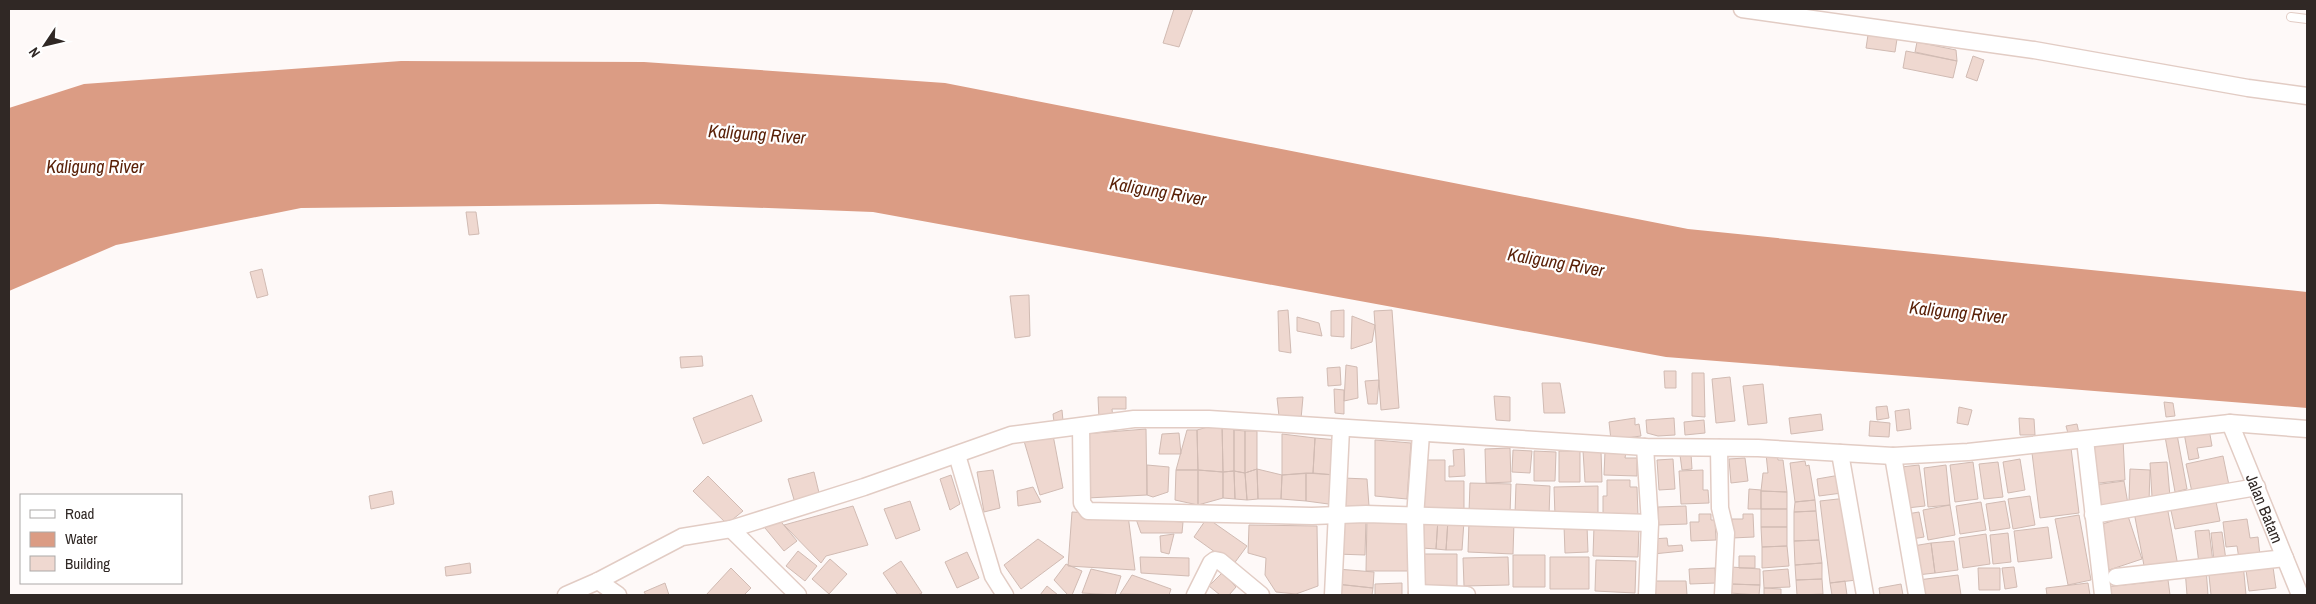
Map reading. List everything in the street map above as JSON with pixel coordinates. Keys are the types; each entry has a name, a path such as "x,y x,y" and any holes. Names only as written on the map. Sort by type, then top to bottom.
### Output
{"street":[{"path":"1742,9 1773,11 2034,50 2248,88 2307,96"},
{"path":"566,595 598,581 682,537 726,529 957,455 1011,435 1134,420 1209,419 1646,447 1719,448 1893,456 1968,452 2230,423 2307,430"},
{"name":"Jalan Batam","path":"2230,423 2285,558 2296,594"},
{"path":"1081,427 1082,503 1088,511 1650,523"},
{"path":"1333,595 1342,429"},
{"path":"1421,434 1415,517 1417,594 1467,595"},
{"path":"2085,440 2092,515 2103,595"},
{"path":"1646,447 1650,523 1647,595"},
{"path":"1719,448 1720,508 1726,537 1723,595"},
{"path":"1840,453 1865,595"},
{"path":"957,455 993,576 1005,595"},
{"path":"1893,456 1917,595"},
{"path":"2092,515 2256,487"},
{"path":"726,529 798,595"},
{"path":"2116,577 2285,558"},
{"path":"1196,595 1211,563 1218,560 1261,595"},
{"path":"598,581 618,595"}],"lane":[{"path":"2291,17 2307,19"}],"water":[{"name":"Kaligung River","path":"401,61 644,62 945,83 1688,229 2307,292 2307,408 1666,357 873,212 658,204 301,208 116,245 9,291 9,108 84,84"}],"building":[{"path":"1174,9 1193,9 1179,47 1163,43"},
{"path":"1868,35 1897,39 1895,52 1866,48"},
{"path":"1917,42 1956,50 1957,61 1915,52"},
{"path":"1906,51 1957,61 1953,78 1903,68"},
{"path":"1973,56 1984,60 1977,81 1966,77"},
{"path":"466,212 476,212 479,234 469,235"},
{"path":"262,269 268,295 257,298 250,272"},
{"path":"1029,295 1030,336 1015,338 1010,296"},
{"path":"1288,310 1291,353 1279,351 1278,311"},
{"path":"1344,310 1344,337 1331,336 1331,311"},
{"path":"1392,310 1399,408 1381,410 1374,311"},
{"path":"1352,316 1375,325 1372,342 1351,349"},
{"path":"1297,317 1319,323 1322,336 1297,331"},
{"path":"702,356 703,366 681,368 680,357"},
{"path":"1346,365 1357,367 1358,398 1344,401"},
{"path":"1340,367 1341,385 1328,386 1327,368"},
{"path":"1664,371 1676,371 1676,388 1665,388"},
{"path":"1692,373 1704,373 1705,417 1692,416"},
{"path":"1730,377 1735,421 1716,423 1712,379"},
{"path":"1379,380 1377,404 1368,404 1365,381"},
{"path":"1542,383 1560,383 1565,413 1544,413"},
{"path":"1763,384 1767,423 1748,425 1743,386"},
{"path":"1334,389 1344,390 1344,414 1335,413"},
{"path":"752,395 762,421 703,444 693,418"},
{"path":"1494,396 1510,397 1510,421 1496,420"},
{"path":"1098,397 1126,397 1126,409 1112,409 1113,419 1099,419"},
{"path":"1303,397 1301,419 1279,416 1277,398"},
{"path":"2164,402 2173,403 2175,416 2166,417"},
{"path":"1887,406 1889,418 1877,420 1876,407"},
{"path":"1959,407 1972,410 1968,425 1957,423"},
{"path":"1909,409 1911,429 1897,431 1895,411"},
{"path":"1062,410 1063,421 1054,422 1053,414"},
{"path":"1821,414 1823,430 1791,434 1789,418"},
{"path":"1635,418 1635,425 1639,424 1641,436 1611,440 1609,422"},
{"path":"1674,418 1675,435 1658,436 1647,433 1646,420"},
{"path":"2019,418 2034,419 2035,435 2020,435"},
{"path":"1704,420 1705,433 1685,435 1684,422"},
{"path":"1870,421 1890,423 1889,437 1869,436"},
{"path":"1222,423 1234,430 1234,471 1223,472"},
{"path":"1222,423 1223,472 1198,470 1197,430"},
{"path":"2077,424 2079,433 2069,437 2066,426"},
{"path":"1146,429 1147,495 1087,498 1083,434"},
{"path":"2176,429 2187,489 2175,492 2164,431"},
{"path":"2209,429 2212,446 2197,448 2199,458 2189,460 2184,433"},
{"path":"1187,430 1197,430 1198,470 1176,470"},
{"path":"1234,430 1245,431 1245,473 1234,471"},
{"path":"1245,431 1257,431 1257,469 1245,473"},
{"path":"1179,433 1181,454 1159,454 1162,434"},
{"path":"1282,434 1315,438 1313,473 1282,475"},
{"path":"1053,435 1063,488 1040,495 1024,441"},
{"path":"1315,438 1338,440 1335,475 1313,473"},
{"path":"2123,439 2125,480 2091,484 2087,443"},
{"path":"1375,440 1411,443 1407,499 1375,496"},
{"path":"1510,448 1511,482 1486,483 1485,449"},
{"path":"2071,448 2079,513 2040,518 2032,453"},
{"path":"1464,449 1465,476 1449,477 1449,466 1454,466 1453,450"},
{"path":"1513,450 1532,451 1530,473 1512,472"},
{"path":"1534,451 1556,452 1555,481 1534,481"},
{"path":"1559,451 1580,451 1580,482 1559,482"},
{"path":"1583,451 1601,451 1602,482 1585,482"},
{"path":"1605,451 1626,452 1625,458 1637,458 1637,476 1604,475"},
{"path":"1777,453 1778,460 1783,460 1787,492 1761,491 1763,473 1768,473 1766,454"},
{"path":"1691,454 1692,469 1682,470 1680,455"},
{"path":"2223,456 2230,490 2193,497 2186,464"},
{"path":"1745,458 1748,481 1731,483 1729,459"},
{"path":"1673,459 1675,489 1659,490 1657,460"},
{"path":"2020,459 2025,490 2008,493 2003,462"},
{"path":"1422,460 1445,460 1445,481 1464,481 1464,514 1422,514"},
{"path":"1805,461 1806,466 1809,465 1815,500 1795,502 1790,463"},
{"path":"1973,462 1978,499 1955,502 1950,465"},
{"path":"1998,462 2003,497 1984,499 1979,464"},
{"path":"2167,462 2170,497 2152,497 2150,463"},
{"path":"1147,465 1169,467 1168,492 1153,497 1147,495"},
{"path":"1919,465 1925,506 1907,508 1901,467"},
{"path":"1946,465 1950,505 1928,507 1924,468"},
{"path":"1257,469 1282,475 1281,499 1258,499"},
{"path":"1257,469 1258,499 1247,500 1245,473"},
{"path":"2130,469 2150,470 2149,502 2129,501"},
{"path":"993,470 1000,508 984,512 977,472"},
{"path":"1176,470 1198,470 1198,505 1175,500"},
{"path":"1198,470 1223,472 1223,498 1198,505"},
{"path":"1703,470 1703,490 1708,490 1709,503 1681,504 1679,471"},
{"path":"1234,471 1245,473 1247,500 1235,499"},
{"path":"1234,471 1235,499 1223,498 1223,472"},
{"path":"814,472 820,497 795,503 788,479"},
{"path":"1306,473 1335,475 1336,505 1306,501"},
{"path":"1306,473 1306,501 1281,499 1282,475"},
{"path":"951,475 960,504 950,510 940,479"},
{"path":"1840,475 1842,493 1819,496 1817,479"},
{"path":"708,476 743,511 727,524 693,491"},
{"path":"1343,478 1367,479 1369,506 1346,510"},
{"path":"1607,480 1630,480 1630,487 1637,487 1638,516 1603,516 1603,496 1607,496"},
{"path":"2124,481 2128,504 2093,508 2094,485"},
{"path":"1470,483 1511,484 1510,514 1469,512"},
{"path":"1516,484 1550,486 1549,516 1515,514"},
{"path":"1598,486 1598,516 1555,516 1554,487"},
{"path":"1033,487 1041,502 1018,506 1017,491"},
{"path":"1749,489 1761,490 1761,509 1748,509"},
{"path":"392,491 394,504 371,509 369,496"},
{"path":"1761,491 1787,492 1787,509 1761,509"},
{"path":"2030,496 2035,525 2013,529 2008,499"},
{"path":"2215,497 2220,521 2175,529 2170,506"},
{"path":"1847,498 1857,580 1830,583 1820,501"},
{"path":"1815,500 1816,511 1794,512 1795,502"},
{"path":"910,501 920,530 896,539 884,509"},
{"path":"2005,501 2010,528 1990,531 1986,504"},
{"path":"1981,502 1986,530 1960,534 1956,506"},
{"path":"1950,505 1955,535 1928,540 1923,510"},
{"path":"853,506 868,545 826,556 821,563 784,525"},
{"path":"1686,506 1687,524 1658,525 1658,507"},
{"path":"2167,506 2178,566 2145,571 2134,512"},
{"path":"1761,509 1787,509 1787,527 1761,527"},
{"path":"1816,511 1819,540 1794,541 1794,512"},
{"path":"1072,512 1128,515 1135,570 1068,566"},
{"path":"1919,512 1924,537 1912,539 1907,514"},
{"path":"1699,514 1711,514 1711,520 1715,520 1716,540 1691,541 1690,522 1699,522"},
{"path":"1743,514 1753,514 1754,537 1732,538 1732,519 1743,519"},
{"path":"2079,515 2091,580 2068,585 2055,519"},
{"path":"1367,516 1409,521 1415,571 1366,571"},
{"path":"2128,516 2142,559 2109,570 2096,526"},
{"path":"777,517 797,541 784,551 765,528"},
{"path":"1207,518 1247,546 1233,565 1194,537"},
{"path":"1340,518 1366,518 1365,555 1336,554"},
{"path":"1136,519 1183,522 1182,533 1141,533"},
{"path":"1424,519 1438,519 1436,549 1422,548"},
{"path":"1438,519 1448,520 1446,550 1436,549"},
{"path":"2247,519 2250,538 2258,537 2260,556 2239,559 2237,546 2226,547 2223,522"},
{"path":"1448,520 1464,521 1462,550 1446,550"},
{"path":"1469,521 1514,522 1513,554 1468,552"},
{"path":"1249,525 1317,526 1318,586 1296,594 1276,592 1265,575 1266,558 1248,553"},
{"path":"1564,526 1587,526 1588,552 1565,553"},
{"path":"1594,526 1639,527 1638,557 1593,556"},
{"path":"1761,527 1787,527 1787,546 1762,547"},
{"path":"2048,527 2052,558 2018,562 2014,531"},
{"path":"2209,530 2213,562 2199,564 2195,531"},
{"path":"2222,532 2226,560 2214,561 2211,533"},
{"path":"2008,533 2011,562 1993,564 1990,535"},
{"path":"1174,534 1169,554 1161,552 1160,536"},
{"path":"1986,534 1990,564 1963,568 1959,538"},
{"path":"1667,538 1668,546 1682,545 1683,551 1653,554 1652,539"},
{"path":"1038,539 1064,557 1021,589 1004,565"},
{"path":"1819,540 1822,563 1795,565 1794,541"},
{"path":"1954,541 1958,570 1935,573 1931,543"},
{"path":"1931,543 1935,573 1917,575 1913,546"},
{"path":"1787,546 1789,566 1762,568 1762,547"},
{"path":"798,551 817,566 805,581 786,566"},
{"path":"967,552 979,578 957,588 945,562"},
{"path":"1422,554 1457,554 1457,587 1423,588"},
{"path":"1513,555 1545,555 1545,587 1513,587"},
{"path":"1739,556 1755,556 1755,568 1739,568"},
{"path":"1140,557 1189,558 1189,576 1141,573"},
{"path":"1508,557 1509,585 1464,586 1463,558"},
{"path":"1550,557 1589,557 1589,589 1550,589"},
{"path":"830,559 847,574 829,594 812,579"},
{"path":"1596,560 1636,561 1635,593 1595,591"},
{"path":"901,561 922,593 918,595 898,595 883,573"},
{"path":"470,563 471,573 446,576 445,567"},
{"path":"1822,563 1822,579 1796,580 1795,565"},
{"path":"2243,563 2246,595 2211,595 2208,566"},
{"path":"1066,564 1082,571 1072,595 1068,595 1054,580"},
{"path":"1731,567 1760,569 1760,585 1730,584"},
{"path":"2014,567 2017,587 2005,589 2002,568"},
{"path":"2273,567 2276,588 2249,591 2246,570"},
{"path":"731,568 751,588 744,595 706,595"},
{"path":"1715,568 1716,583 1690,584 1689,569"},
{"path":"1978,568 2000,568 2000,590 1979,590"},
{"path":"2206,568 2208,595 2187,595 2185,569"},
{"path":"1091,569 1121,576 1115,595 1082,593"},
{"path":"1337,569 1374,572 1373,588 1336,584"},
{"path":"1788,569 1790,587 1764,588 1763,571"},
{"path":"1222,573 1236,587 1229,595 1220,595 1209,586"},
{"path":"1132,575 1171,589 1169,595 1120,594"},
{"path":"1958,575 1961,595 1920,595 1918,580"},
{"path":"1822,579 1823,594 1797,595 1796,580"},
{"path":"2168,580 2170,595 2105,595 2105,587"},
{"path":"1651,581 1686,581 1687,595 1651,595"},
{"path":"1845,581 1847,595 1832,595 1830,583"},
{"path":"665,583 669,595 646,595 644,592"},
{"path":"1402,583 1402,595 1375,595 1375,584"},
{"path":"2088,583 2090,595 2047,595 2046,588"},
{"path":"1336,584 1373,588 1372,595 1338,595"},
{"path":"1730,584 1760,585 1759,595 1730,593"},
{"path":"1901,584 1903,595 1880,595 1879,588"},
{"path":"1047,586 1058,595 1040,595"},
{"path":"1764,588 1781,589 1781,595 1764,595"}]}
